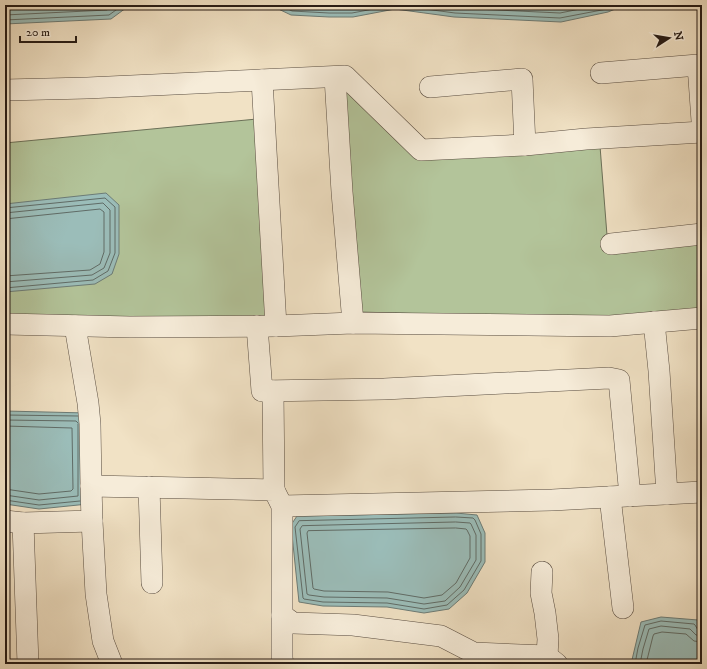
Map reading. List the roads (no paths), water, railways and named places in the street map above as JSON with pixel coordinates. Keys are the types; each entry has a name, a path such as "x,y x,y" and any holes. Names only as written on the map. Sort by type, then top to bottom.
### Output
{"street":[{"path":"601,73 698,65 702,121"},
{"path":"5,90 87,88 345,76 421,150 526,145 586,139 702,132"},
{"path":"335,77 342,192 353,323"},
{"path":"430,87 522,79 526,145"},
{"path":"262,80 267,326 262,391 384,389 609,378 619,380 623,608"},
{"path":"611,244 702,234"},
{"path":"5,324 130,327 267,326 353,323 610,326 702,318"},
{"path":"654,322 659,372 667,494"},
{"path":"75,326 88,403 90,424 92,521 96,594 103,641 112,664"},
{"path":"273,391 282,616 282,664"},
{"path":"91,486 149,487 278,498 530,501 702,492"},
{"path":"149,487 152,583"},
{"path":"28,664 14,522 92,521"},
{"path":"282,616 293,623 353,625 441,636 474,653 552,660 541,593 542,572"}],"water":[{"path":"5,5 130,5 111,19 5,24"},
{"path":"270,5 625,5 608,12 561,22 454,17 395,9 353,17 291,15"},
{"path":"106,193 119,205 119,254 112,274 95,284 5,292 5,204"},
{"path":"5,411 87,413 88,504 39,509 5,504"},
{"path":"456,513 477,515 485,533 485,562 467,593 449,609 424,613 387,607 323,606 299,602 291,525 297,516"},
{"path":"661,617 698,620 702,634 702,664 631,664 641,622"}]}
